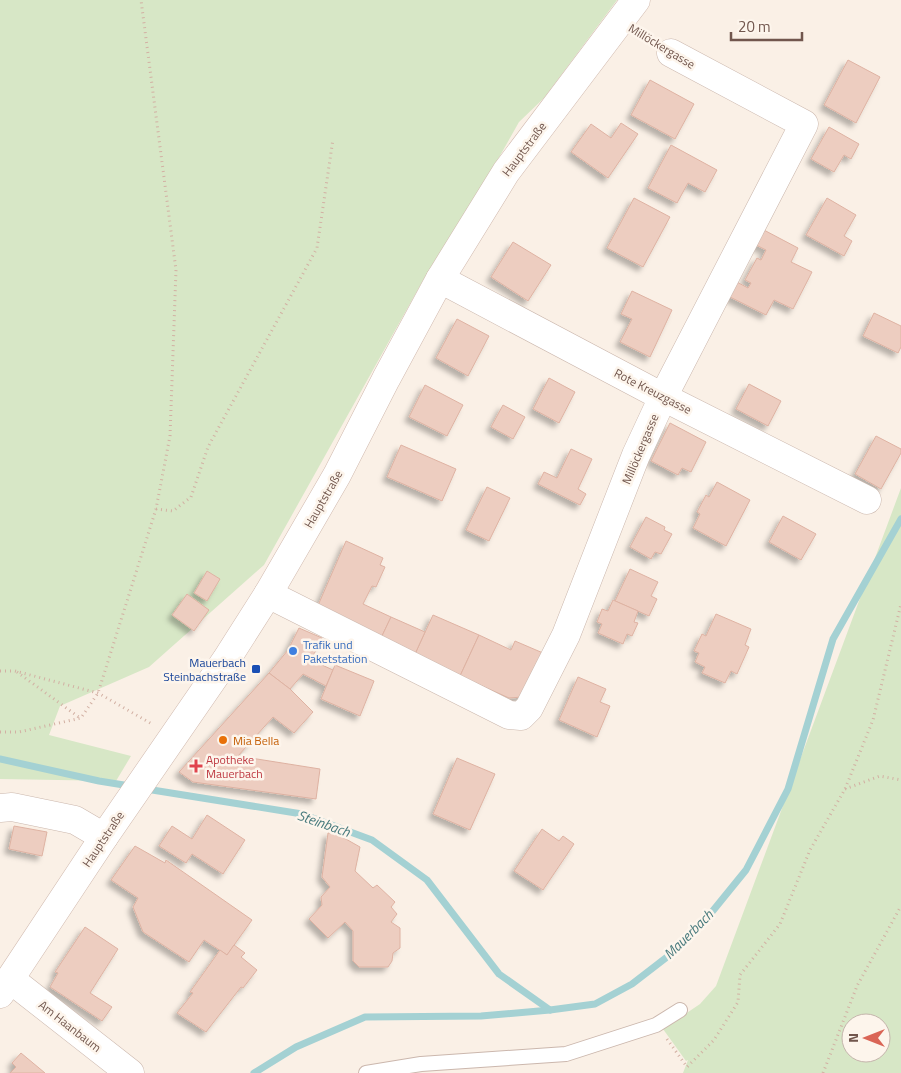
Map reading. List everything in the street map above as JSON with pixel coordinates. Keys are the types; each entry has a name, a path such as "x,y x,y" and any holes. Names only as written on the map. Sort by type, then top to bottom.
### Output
{"street":[{"name":"Hauptstraße","path":"5,987 104,836 174,737 268,594 337,475 440,279 506,172 636,0"},
{"name":"Millöckergasse","path":"268,594 509,715 521,716 529,708 566,635 636,455 662,397 804,124 671,53"},
{"name":"Rote Kreuzgasse","path":"440,279 662,397 867,500"},
{"path":"0,808 12,807 75,820 104,836"},
{"name":"Am Haanbaum","path":"5,987 130,1073"}],"lane":[{"path":"366,1073 421,1064 566,1054 656,1025 680,1010"}],"path":[{"path":"0,732 19,732 81,718 98,693 156,509 170,436 176,270 141,0"},
{"path":"156,509 173,511 191,497 208,447 317,248 333,139"},
{"path":"656,1025 687,1067 714,1040 738,1002 740,975 780,924 810,850 845,789 873,720 901,604"},
{"path":"0,671 15,671 98,693 174,737"},
{"path":"15,671 81,718"},
{"path":"845,789 880,776 901,780"},
{"path":"823,1073 857,986 901,906"}],"green space":[{"path":"0,0 617,0 544,98 519,122 426,275 264,565 149,667 60,706 49,735 131,756 116,781 0,779"},
{"path":"901,488 901,1073 683,1073 688,1060 686,1061 663,1029 700,1004 716,986"}],"building":[{"path":"848,60 880,77 856,123 824,105"},
{"path":"650,80 694,104 675,139 631,115"},
{"path":"621,123 638,134 608,178 571,152 591,124 611,138"},
{"path":"829,127 859,144 851,159 844,155 834,172 811,159"},
{"path":"671,145 717,170 705,192 688,183 677,203 648,188"},
{"path":"634,198 670,217 643,267 607,248"},
{"path":"827,198 856,215 844,236 852,241 844,256 806,235"},
{"path":"762,229 798,248 791,262 812,272 793,309 774,300 766,315 728,296 735,281 748,288 751,283 745,280 757,258 761,260 766,250 754,244"},
{"path":"513,242 551,265 528,301 491,277"},
{"path":"632,291 672,310 650,357 620,342 632,319 621,314"},
{"path":"874,313 901,326 901,347 898,353 863,336"},
{"path":"457,319 489,336 468,376 436,358"},
{"path":"549,378 575,392 559,423 533,409"},
{"path":"749,384 781,401 768,426 736,409"},
{"path":"425,385 463,405 447,436 409,417"},
{"path":"503,405 525,417 513,439 491,427"},
{"path":"670,423 706,442 691,472 682,468 678,475 651,461"},
{"path":"876,436 901,449 901,453 881,489 855,474"},
{"path":"401,445 456,469 442,501 387,477"},
{"path":"571,449 592,459 578,489 586,494 580,505 538,484 544,472 557,478"},
{"path":"717,482 750,500 726,546 693,528 700,514 697,512 706,495 709,497"},
{"path":"487,487 510,498 489,541 466,530"},
{"path":"783,516 816,534 801,560 769,542"},
{"path":"646,517 665,527 664,530 672,534 661,554 655,552 651,559 630,547"},
{"path":"346,541 383,558 380,565 385,567 376,587 372,586 363,604 391,617 381,638 316,610"},
{"path":"630,569 658,582 651,596 657,599 649,616 615,601"},
{"path":"207,571 220,579 207,601 194,593"},
{"path":"187,594 209,610 194,631 172,615"},
{"path":"613,600 638,611 634,622 638,623 632,636 627,634 623,644 598,633 602,624 597,622 602,609 608,611"},
{"path":"716,614 751,629 745,645 749,647 737,674 731,671 725,683 702,673 705,667 695,662 699,653 694,651 702,634 706,636"},
{"path":"433,615 479,635 460,676 415,654"},
{"path":"391,617 425,632 415,654 381,638"},
{"path":"299,628 322,638 311,660 333,670 326,686 303,674 290,689 269,673 288,650"},
{"path":"479,635 511,650 515,641 543,653 523,697 509,698 460,676"},
{"path":"335,665 374,681 360,716 321,699"},
{"path":"269,673 290,689 313,712 294,733 273,717 238,756 320,769 316,799 193,782 179,772"},
{"path":"578,677 606,689 600,702 610,706 597,737 559,720"},
{"path":"457,758 495,774 470,830 433,814"},
{"path":"207,815 245,840 223,874 192,854 186,863 159,846 172,826 192,839"},
{"path":"14,826 47,832 42,856 9,849"},
{"path":"542,829 559,841 563,836 574,844 543,890 514,871"},
{"path":"328,833 337,834 360,847 355,871 373,888 377,885 395,902 391,907 397,914 391,922 400,928 400,948 393,953 392,961 388,967 359,967 353,961 353,931 345,922 328,938 309,919 322,905 321,897 330,887 322,877"},
{"path":"135,846 165,863 166,860 252,920 227,955 204,940 189,962 143,932 133,907 138,898 111,880"},
{"path":"85,927 118,949 90,993 112,1007 102,1021 50,987 58,973 55,972"},
{"path":"234,945 245,953 241,957 257,970 243,988 241,987 206,1032 177,1013 193,993 190,992 220,950 227,955"},
{"path":"21,1053 45,1073 10,1073 16,1067 12,1063"}],"waterway":[{"name":"Mauerbach","path":"254,1073 296,1047 365,1017 481,1016 595,1004 632,984 667,957 707,918 746,870 788,789 833,639 901,519"},
{"name":"Steinbach","path":"0,759 130,786"},
{"name":"Steinbach","path":"146,789 302,814 372,840 427,880 499,974 550,1010"}],"place":[{"name":"Trafik und Paketstation","path":"293,651"},
{"name":"Mauerbach Steinbachstraße","path":"256,669"},
{"name":"Mia Bella","path":"223,740"},
{"name":"Apotheke Mauerbach","path":"196,766"}]}
